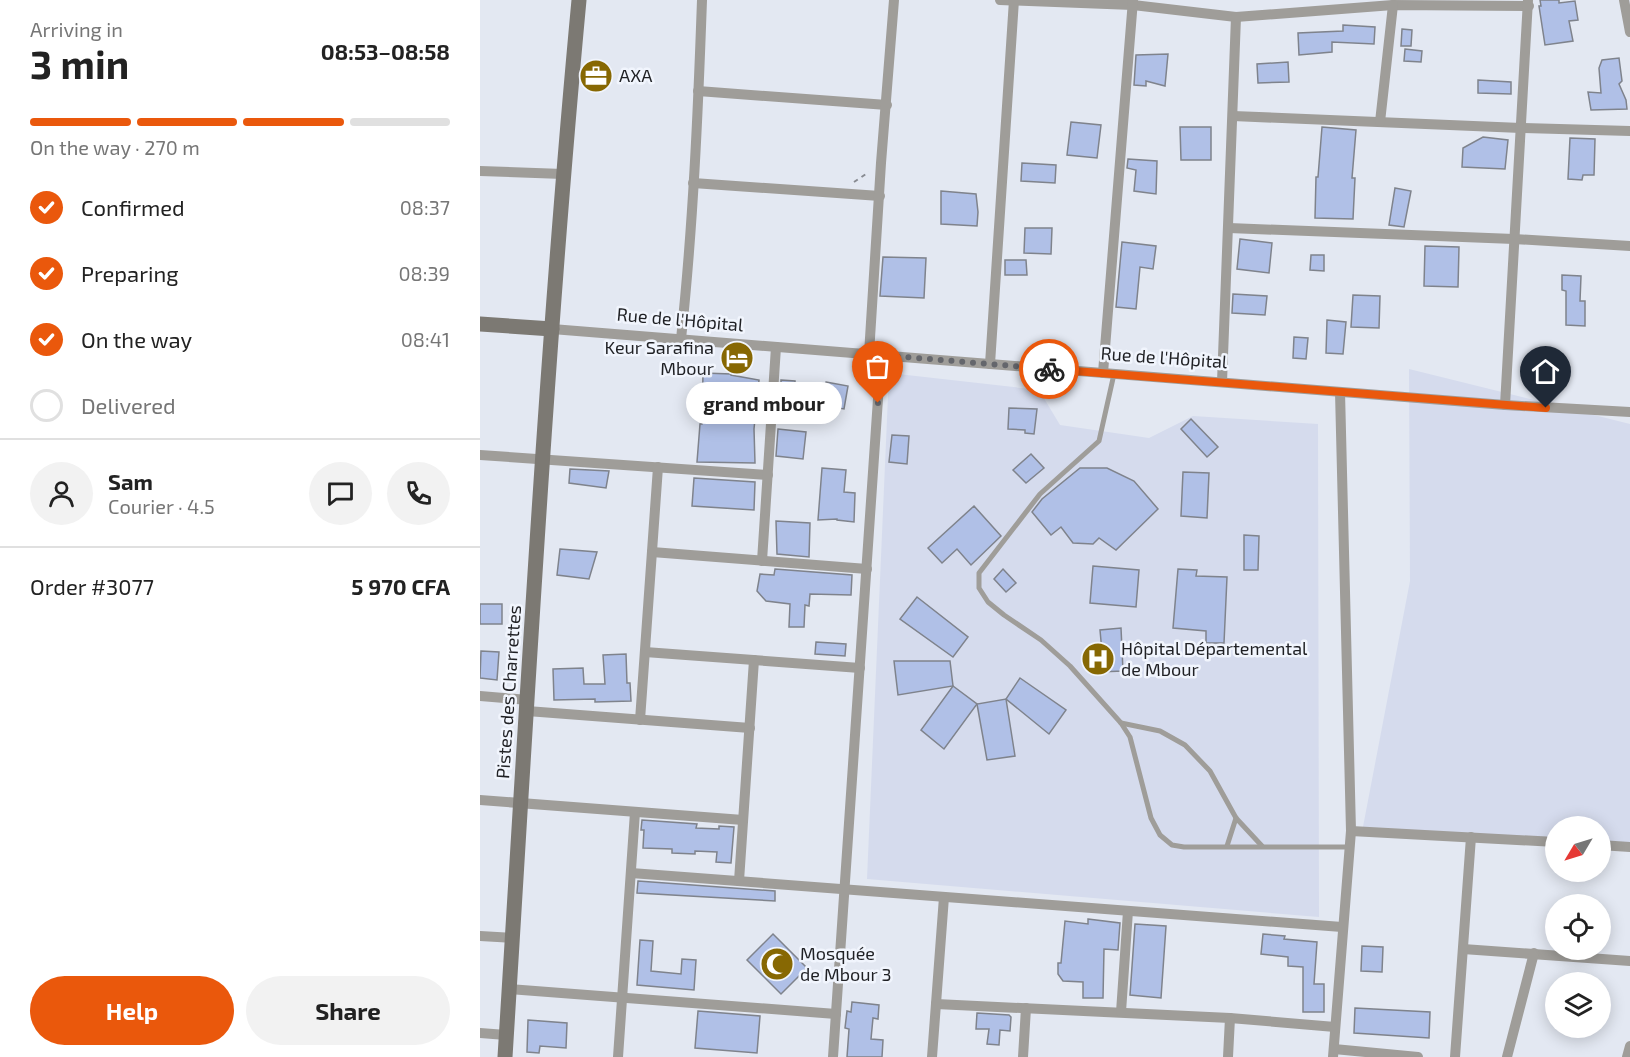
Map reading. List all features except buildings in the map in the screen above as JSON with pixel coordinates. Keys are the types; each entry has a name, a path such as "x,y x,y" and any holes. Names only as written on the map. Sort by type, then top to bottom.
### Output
{"main road":[{"name":"Pistes des Charrettes","path":"505,1057 552,329 579,0"},
{"name":"Rue de l'Hôpital","path":"480,324 552,329"}],"street":[{"path":"681,339 693,183 702,0"},
{"path":"869,354 894,0"},
{"path":"1000,0 1133,3 1236,17 1392,5 1528,3 1505,405"},
{"path":"1624,0 1630,32"},
{"path":"990,364 1014,1"},
{"path":"1103,373 1133,3"},
{"path":"1380,122 1392,5"},
{"path":"1222,382 1236,17"},
{"path":"698,91 887,105"},
{"path":"1233,116 1630,131"},
{"path":"480,171 563,174"},
{"path":"693,183 880,196"},
{"path":"1229,228 1515,239 1630,246"},
{"name":"Rue de l'Hôpital","path":"552,329 1505,405 1630,412"},
{"path":"762,561 776,347"},
{"path":"833,1057 881,355"},
{"path":"1340,392 1351,847 1342,927 1334,1053 1418,1057"},
{"path":"480,455 768,476"},
{"path":"640,720 658,467"},
{"path":"652,552 867,569"},
{"path":"645,652 860,668"},
{"path":"739,881 754,660"},
{"path":"480,696 640,720 750,728"},
{"path":"480,800 743,820"},
{"path":"618,1057 635,812"},
{"path":"1351,831 1545,841"},
{"path":"1455,1057 1471,837"},
{"path":"1611,846 1630,847"},
{"path":"631,873 1342,927"},
{"path":"932,1057 944,897"},
{"path":"1121,1012 1128,911"},
{"path":"480,936 513,938"},
{"path":"1463,949 1630,961"},
{"path":"1507,1057 1534,953"},
{"path":"509,989 836,1014"},
{"path":"936,1004 1230,1018 1335,1027"},
{"path":"1023,1057 1026,1008"},
{"path":"1228,1057 1230,1018"},
{"path":"480,1033 506,1035"},
{"path":"1627,1057 1630,1046"}],"lane":[{"path":"1114,374 1099,441 1040,494 979,573 979,588 988,602 1041,640 1070,666 1121,723 1130,737 1151,818 1160,835 1172,845 1184,847 1351,847"},
{"path":"1121,723 1160,731 1185,745 1210,771 1236,818 1262,846"},
{"path":"1227,846 1236,818"}],"path":[{"path":"840,193 881,163"}],"shaded area":[{"path":"1409,369 1630,424 1630,843 1611,842 1611,816 1545,816 1545,840 1362,832 1410,581"},
{"name":"Hôpital Départemental de Mbour","path":"889,373 1039,390 1060,425 1149,438 1193,416 1318,424 1319,917 867,879"}],"way so far":[{"path":"878,403 881,355 1049,369"}],"place":[{"name":"AXA","path":"596,76"},
{"name":"Keur Sarafina Mbour","path":"737,358"},
{"name":"grand mbour","path":"878,403"},
{"name":"Hôpital Départemental de Mbour","path":"1098,659"},
{"name":"Mosquée de Mbour 3","path":"777,964"}],"route":[{"path":"1049,369 1546,408"}]}
